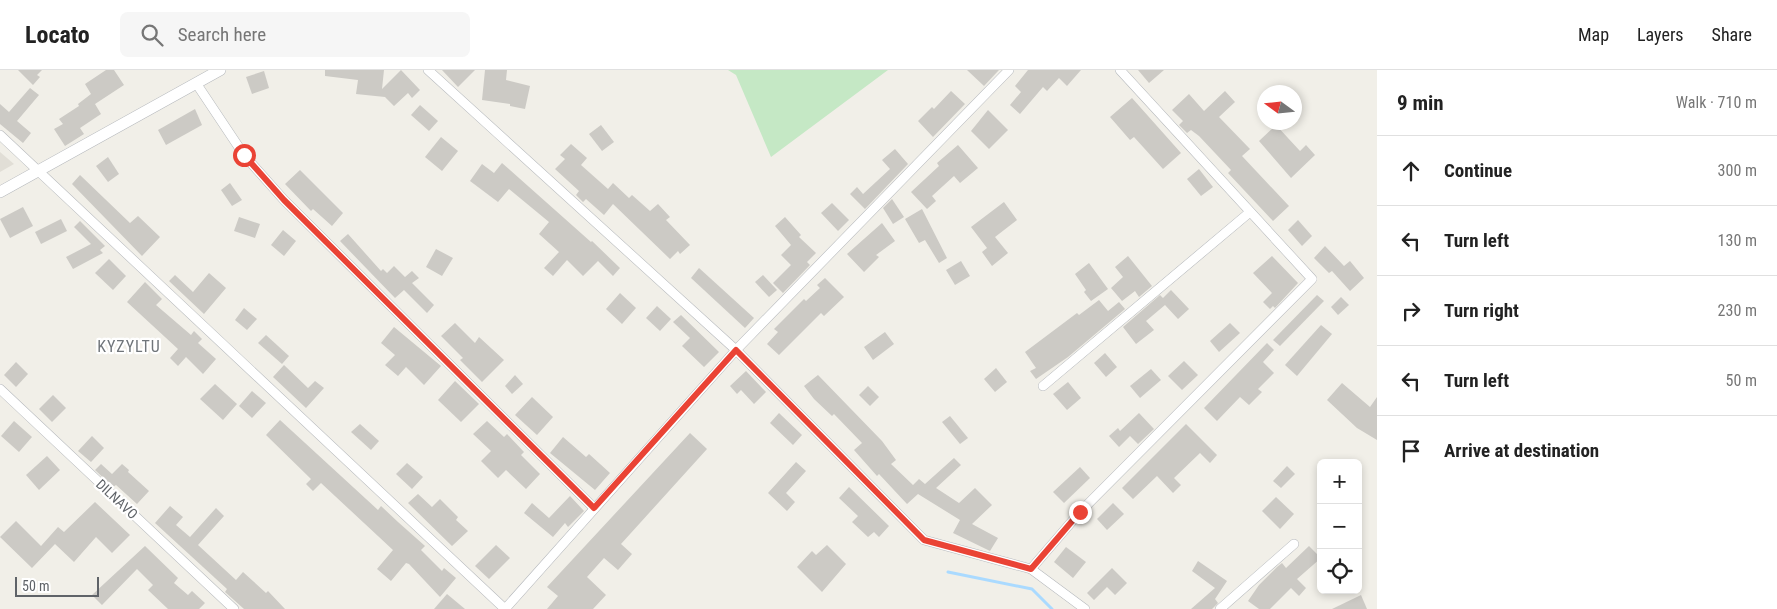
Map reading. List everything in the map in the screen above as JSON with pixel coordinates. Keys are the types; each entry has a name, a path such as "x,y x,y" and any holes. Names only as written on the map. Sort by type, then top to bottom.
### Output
{"street":[{"path":"0,192 220,70"},
{"path":"428,70 736,350 924,540 1031,569 1085,609"},
{"path":"0,135 505,609 736,350 1009,70"},
{"path":"1031,569 1080,512 1312,279 1120,70"},
{"path":"196,83 244,155 284,200 594,508"},
{"path":"1043,386 1250,212"},
{"name":"DILNAVO","path":"0,389 234,609"},
{"path":"1220,609 1294,544"}],"shaded area":[{"path":"0,152 14,164 0,172"}],"green space":[{"path":"728,70 888,70 771,157 736,75"}],"building":[{"path":"18,70 42,70 37,75 40,77 33,85"},
{"path":"106,70 114,70 124,85 95,104 101,114 80,128 84,134 65,146 54,129 63,124 59,119 79,106 78,104 91,94 85,84"},
{"path":"325,70 384,70 382,89 401,70 420,90 412,98 408,93 394,106 385,97 356,94 358,80 325,76"},
{"path":"442,70 475,70 458,87"},
{"path":"485,70 507,70 506,80 530,86 525,109 510,106 510,104 482,100"},
{"path":"967,70 999,70 984,86"},
{"path":"1028,70 1081,70 1067,86 1059,78 1047,91 1043,87 1020,114 1010,105 1021,92 1015,86"},
{"path":"1138,70 1164,70 1149,83"},
{"path":"264,71 269,88 252,94 246,77"},
{"path":"30,88 39,95 17,121 31,133 23,143 0,124 0,104 9,112"},
{"path":"951,91 965,104 933,137 918,121 932,107 934,109"},
{"path":"1225,91 1235,102 1219,117 1250,149 1242,156 1289,206 1273,221 1228,173 1231,170 1199,136 1191,130 1187,133 1179,125 1183,121 1172,110 1189,94 1204,111"},
{"path":"1132,98 1181,153 1163,169 1134,137 1130,140 1110,117"},
{"path":"420,105 438,121 429,131 411,115"},
{"path":"195,109 202,125 166,145 158,130"},
{"path":"988,110 1008,130 989,149 971,131"},
{"path":"601,125 614,142 602,151 589,134"},
{"path":"1271,130 1281,130 1300,151 1306,145 1315,155 1291,178 1259,141"},
{"path":"441,137 458,151 442,171 425,157"},
{"path":"571,144 587,158 581,165 608,189 613,183 629,198 632,195 650,211 658,204 670,217 666,220 690,245 680,254 678,251 670,259 613,204 604,215 586,199 583,202 576,195 579,191 555,169 565,159 560,155"},
{"path":"958,145 978,168 960,183 954,176 932,196 936,201 927,209 911,192 939,166 937,163"},
{"path":"895,149 908,164 865,209 850,194 857,187 863,194 890,169 882,160"},
{"path":"108,157 119,174 108,182 96,166"},
{"path":"502,163 592,241 620,268 613,276 598,261 583,276 567,260 553,276 544,268 559,252 539,234 549,222 509,189 498,202 470,181 482,164 494,173"},
{"path":"1199,169 1213,187 1201,196 1187,179"},
{"path":"300,170 343,213 332,226 313,209 311,211 285,184"},
{"path":"80,175 130,223 138,216 160,237 142,256 72,184"},
{"path":"230,183 242,200 232,206 221,190"},
{"path":"892,199 904,217 893,224 883,208"},
{"path":"1004,202 1017,220 995,237 1008,253 992,266 982,252 987,248 971,227"},
{"path":"832,203 849,220 838,231 821,213"},
{"path":"23,207 33,226 10,238 0,219"},
{"path":"922,209 947,258 939,263 925,240 919,243 905,219"},
{"path":"239,217 260,224 255,238 234,231"},
{"path":"785,217 801,235 799,237 816,253 807,262 810,265 783,293 773,283 791,265 781,255 791,245 775,226"},
{"path":"61,219 67,231 41,244 35,232"},
{"path":"1298,220 1312,236 1302,246 1288,230"},
{"path":"80,221 105,246 100,250 103,253 73,269 66,257 91,244 74,227"},
{"path":"882,223 895,241 876,255 879,257 864,272 847,254"},
{"path":"283,230 296,241 284,256 271,245"},
{"path":"348,234 381,271 383,269 387,273 394,266 405,277 412,271 419,278 412,283 434,305 427,313 404,290 395,298 340,241"},
{"path":"1325,246 1344,266 1350,261 1364,278 1350,291 1332,271 1329,273 1314,258"},
{"path":"436,249 453,258 442,276 426,267"},
{"path":"1128,256 1152,286 1139,297 1135,291 1122,301 1111,288 1123,277 1115,267"},
{"path":"1272,256 1298,283 1275,308 1273,306 1270,309 1263,302 1272,293 1253,273"},
{"path":"109,259 126,276 113,290 95,273"},
{"path":"961,261 970,276 955,285 946,270"},
{"path":"1089,263 1108,289 1091,301 1075,274"},
{"path":"699,268 754,318 745,328 691,278"},
{"path":"209,273 226,288 204,314 169,281 175,275 193,292"},
{"path":"763,275 777,290 769,297 755,282"},
{"path":"825,278 844,297 824,316 821,313 779,355 767,344 778,332 774,329 804,299 806,301 820,288 817,285"},
{"path":"145,282 162,299 156,305 191,335 194,331 202,339 198,343 216,359 203,374 186,357 178,366 170,358 178,349 127,302"},
{"path":"1171,290 1189,309 1178,319 1165,305 1146,321 1154,330 1136,344 1123,327 1160,295 1163,298"},
{"path":"620,293 636,308 622,324 606,309"},
{"path":"1317,295 1324,301 1280,346 1273,340"},
{"path":"1341,297 1349,305 1338,315 1331,307"},
{"path":"1099,300 1108,311 1119,302 1125,309 1068,357 1036,379 1030,371 1036,368 1025,352 1077,313 1079,315"},
{"path":"657,306 671,319 660,331 646,318"},
{"path":"244,308 257,319 247,330 235,320"},
{"path":"681,315 719,352 704,367 682,346 690,338 673,322"},
{"path":"455,323 475,343 479,337 504,360 482,382 460,360 463,358 441,336"},
{"path":"1230,323 1240,333 1219,352 1210,341"},
{"path":"1321,325 1332,334 1297,376 1285,365"},
{"path":"394,327 441,366 424,385 406,367 398,376 385,365 395,355 381,343"},
{"path":"885,332 894,344 873,360 864,347"},
{"path":"266,335 289,356 282,364 258,343"},
{"path":"1267,343 1274,350 1263,362 1274,373 1258,389 1262,392 1249,405 1240,397 1217,421 1204,408"},
{"path":"1105,353 1117,367 1106,377 1094,363"},
{"path":"1184,361 1198,375 1182,390 1168,376"},
{"path":"16,362 28,374 16,387 4,375"},
{"path":"284,365 308,388 315,381 324,388 306,408 273,377"},
{"path":"996,368 1007,382 995,392 984,379"},
{"path":"1151,369 1161,380 1140,398 1130,386"},
{"path":"746,371 766,392 754,404 741,390 737,394 730,386"},
{"path":"515,375 523,384 512,394 505,386"},
{"path":"818,375 882,441 896,460 891,464 913,485 919,479 925,484 954,458 961,465 936,488 959,503 975,488 992,505 972,524 998,538 990,551 953,533 960,520 918,494 907,504 879,474 877,476 854,450 862,443 834,414 832,416 814,399 804,386"},
{"path":"455,381 479,404 461,422 438,400"},
{"path":"1068,382 1081,398 1067,410 1053,394"},
{"path":"1342,383 1370,407 1377,397 1377,440 1357,428 1327,400"},
{"path":"215,384 237,404 223,420 200,399"},
{"path":"868,386 879,397 870,406 859,395"},
{"path":"252,391 266,403 252,418 239,406"},
{"path":"53,395 66,408 52,422 39,409"},
{"path":"532,397 553,417 537,435 515,415"},
{"path":"779,413 802,435 793,445 770,423"},
{"path":"1139,413 1154,429 1138,444 1130,436 1119,447 1109,436 1118,428 1120,431"},
{"path":"950,416 968,438 960,444 942,422"},
{"path":"280,420 378,510 381,506 425,546 421,550 442,571 444,568 456,578 440,597 409,564 406,563 391,581 377,569 393,550 321,483 313,491 306,484 311,479 266,435"},
{"path":"14,421 32,437 19,452 1,436"},
{"path":"487,421 504,437 507,434 524,452 521,455 540,474 526,489 506,470 498,478 481,461 491,451 473,434"},
{"path":"360,424 379,441 371,450 351,432"},
{"path":"1186,424 1217,455 1210,463 1200,453 1174,478 1181,485 1173,493 1157,476 1133,499 1122,488"},
{"path":"690,433 707,449 621,544 632,554 618,570 604,558 587,577 606,595 593,609 547,609 558,596 547,587"},
{"path":"92,436 104,448 91,462 78,451"},
{"path":"563,437 586,457 589,454 610,473 595,490 550,453"},
{"path":"47,456 60,470 39,490 26,475"},
{"path":"796,462 806,471 786,493 795,502 787,511 768,493"},
{"path":"407,463 423,477 412,489 396,474"},
{"path":"101,464 112,474 122,464 149,491 137,504 116,485 113,487 95,470"},
{"path":"1287,466 1295,474 1281,488 1273,481"},
{"path":"1080,467 1090,478 1064,503 1053,492"},
{"path":"849,487 889,526 879,537 874,532 868,537 852,522 858,516 839,498"},
{"path":"418,494 432,507 440,499 458,517 456,520 468,531 452,546 408,503"},
{"path":"570,496 584,511 568,527 565,523 553,537 524,513 532,503 549,518"},
{"path":"1276,497 1294,514 1280,529 1262,511"},
{"path":"95,502 130,535 112,553 96,537 74,562 55,544 32,568 0,537 16,521 41,546 58,527 64,532"},
{"path":"1113,503 1124,514 1107,530 1097,519"},
{"path":"170,506 183,517 176,525 190,537 216,508 224,516 198,545 236,580 243,572 266,593 268,591 285,609 244,609 225,592 227,589 155,523"},
{"path":"496,545 510,558 489,579 475,566"},
{"path":"827,545 846,564 822,592 797,567 812,551 816,555"},
{"path":"145,546 178,578 174,583 188,595 192,591 205,603 199,609 168,609 148,590 153,585 137,569 102,605 92,595"},
{"path":"1309,546 1317,554 1317,562 1297,579 1306,588 1299,596 1291,588 1270,609 1259,609 1248,601 1259,585 1277,567 1282,563 1286,568"},
{"path":"1066,547 1086,562 1073,578 1054,562"},
{"path":"1198,561 1227,581 1215,599 1218,603 1212,609 1191,609 1215,588 1192,571"},
{"path":"1112,568 1127,583 1115,595 1107,587 1094,600 1087,593"},
{"path":"447,594 465,609 434,609"},
{"path":"1361,595 1367,609 1332,609"}],"waterway":[{"path":"948,572 1032,589 1052,609"}],"district":[{"name":"KYZYLTU","path":"129,346"}],"route":[{"path":"244,155 284,200 594,508 736,350 924,540 1031,569 1080,512"}]}
